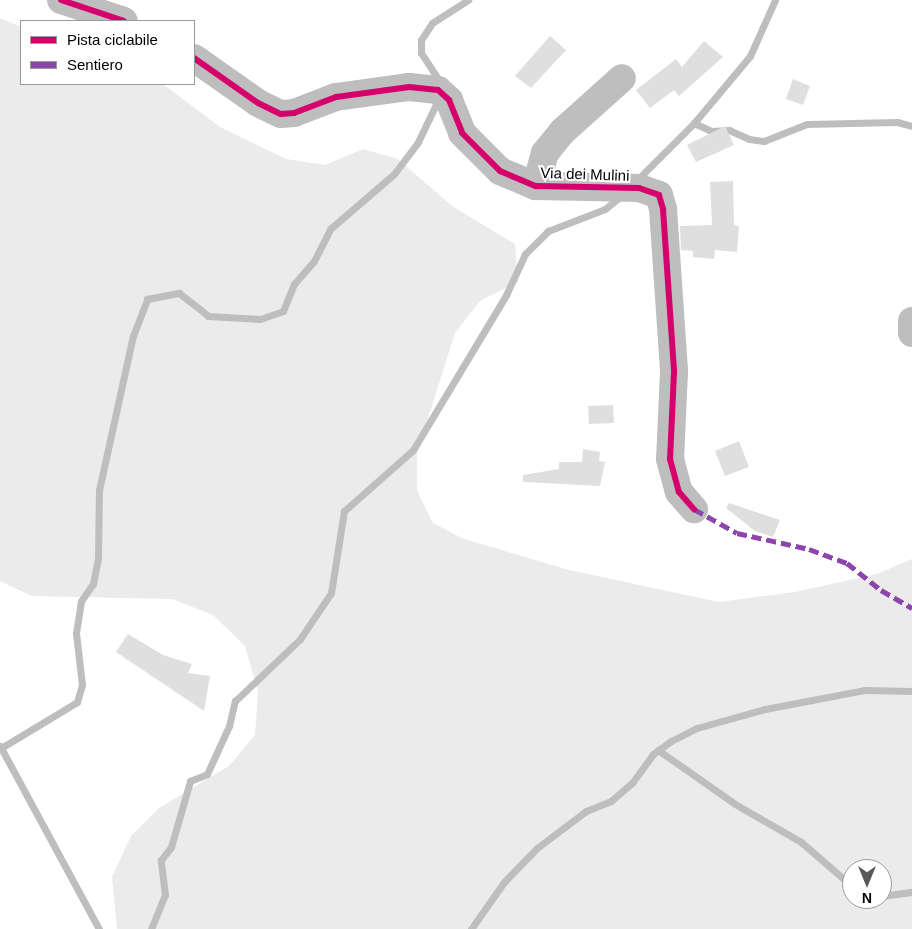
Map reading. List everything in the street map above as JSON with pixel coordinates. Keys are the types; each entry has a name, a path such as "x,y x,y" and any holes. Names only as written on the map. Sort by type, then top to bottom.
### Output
{"street":[{"path":"61,0 121,20"},
{"name":"Via dei Mulini","path":"195,59 258,102 281,114 294,113 336,97 409,87 438,90 448,100 462,133 482,157 500,171 536,186 640,188 659,195 664,209 674,372 670,459 679,492 694,510"},
{"path":"536,186 545,153 563,131 622,78"},
{"path":"912,321 912,333"}],"shaded area":[{"path":"0,18 20,27 20,85 164,85 220,127 286,159 325,165 363,149 398,159 452,206 515,244 518,282 480,301 455,333 417,453 417,491 433,523 464,539 569,570 719,602 795,592 877,574 912,559 912,929 117,929 112,877 131,836 159,808 229,766 255,735 258,691 245,646 213,615 172,599 32,596 0,581"}],"building":[{"path":"550,36 566,50 531,88 515,76"},
{"path":"704,41 723,57 679,96 674,90 650,108 636,90 676,59 682,67"},
{"path":"793,79 810,86 803,105 786,99"},
{"path":"725,126 734,145 696,162 687,145"},
{"path":"733,181 734,225 739,226 737,252 715,250 714,259 693,257 693,251 681,250 680,226 712,225 710,182"},
{"path":"613,405 614,423 589,424 588,406"},
{"path":"739,441 749,467 725,476 715,451"},
{"path":"583,449 600,452 599,461 605,462 600,486 523,482 523,475 559,469 559,462 582,462"},
{"path":"729,503 780,520 773,537 755,531 726,508"},
{"path":"128,634 163,655 192,664 188,673 210,676 204,711 116,652"}],"waterway":[{"path":"440,82 421,53 421,40 432,23 468,0"},
{"path":"637,180 694,123 750,56 775,0"},
{"path":"1,748 77,702 82,685 76,633 81,601 93,584 98,558 99,490 133,336 147,299 179,293 208,316 260,319 283,311 294,284 314,261 330,229 394,174 418,142 439,98"},
{"path":"694,123 711,131 729,130 749,139 764,141 807,124 897,122 912,126"},
{"path":"151,929 165,895 161,860 171,847 190,781 207,774 229,726 235,701 300,639 331,593 344,511 413,450 506,295 525,254 548,231 605,209 622,195"},
{"path":"471,929 504,882 537,848 586,811 611,801 632,783 653,754 671,741 697,728 765,709 865,690 912,691"},
{"path":"0,746 99,929"},
{"path":"658,750 735,804 801,842 842,877"},
{"path":"892,895 912,892"}],"marked path":[{"path":"694,509 737,533 809,549 847,563 881,590 912,608"}],"cycle path":[{"path":"61,0 121,20"},
{"path":"195,59 258,103 281,114 294,113 336,97 409,87 438,90 449,100 462,133 500,171 536,186 639,188 659,195 663,209 674,372 670,459 679,492 694,509"}]}
